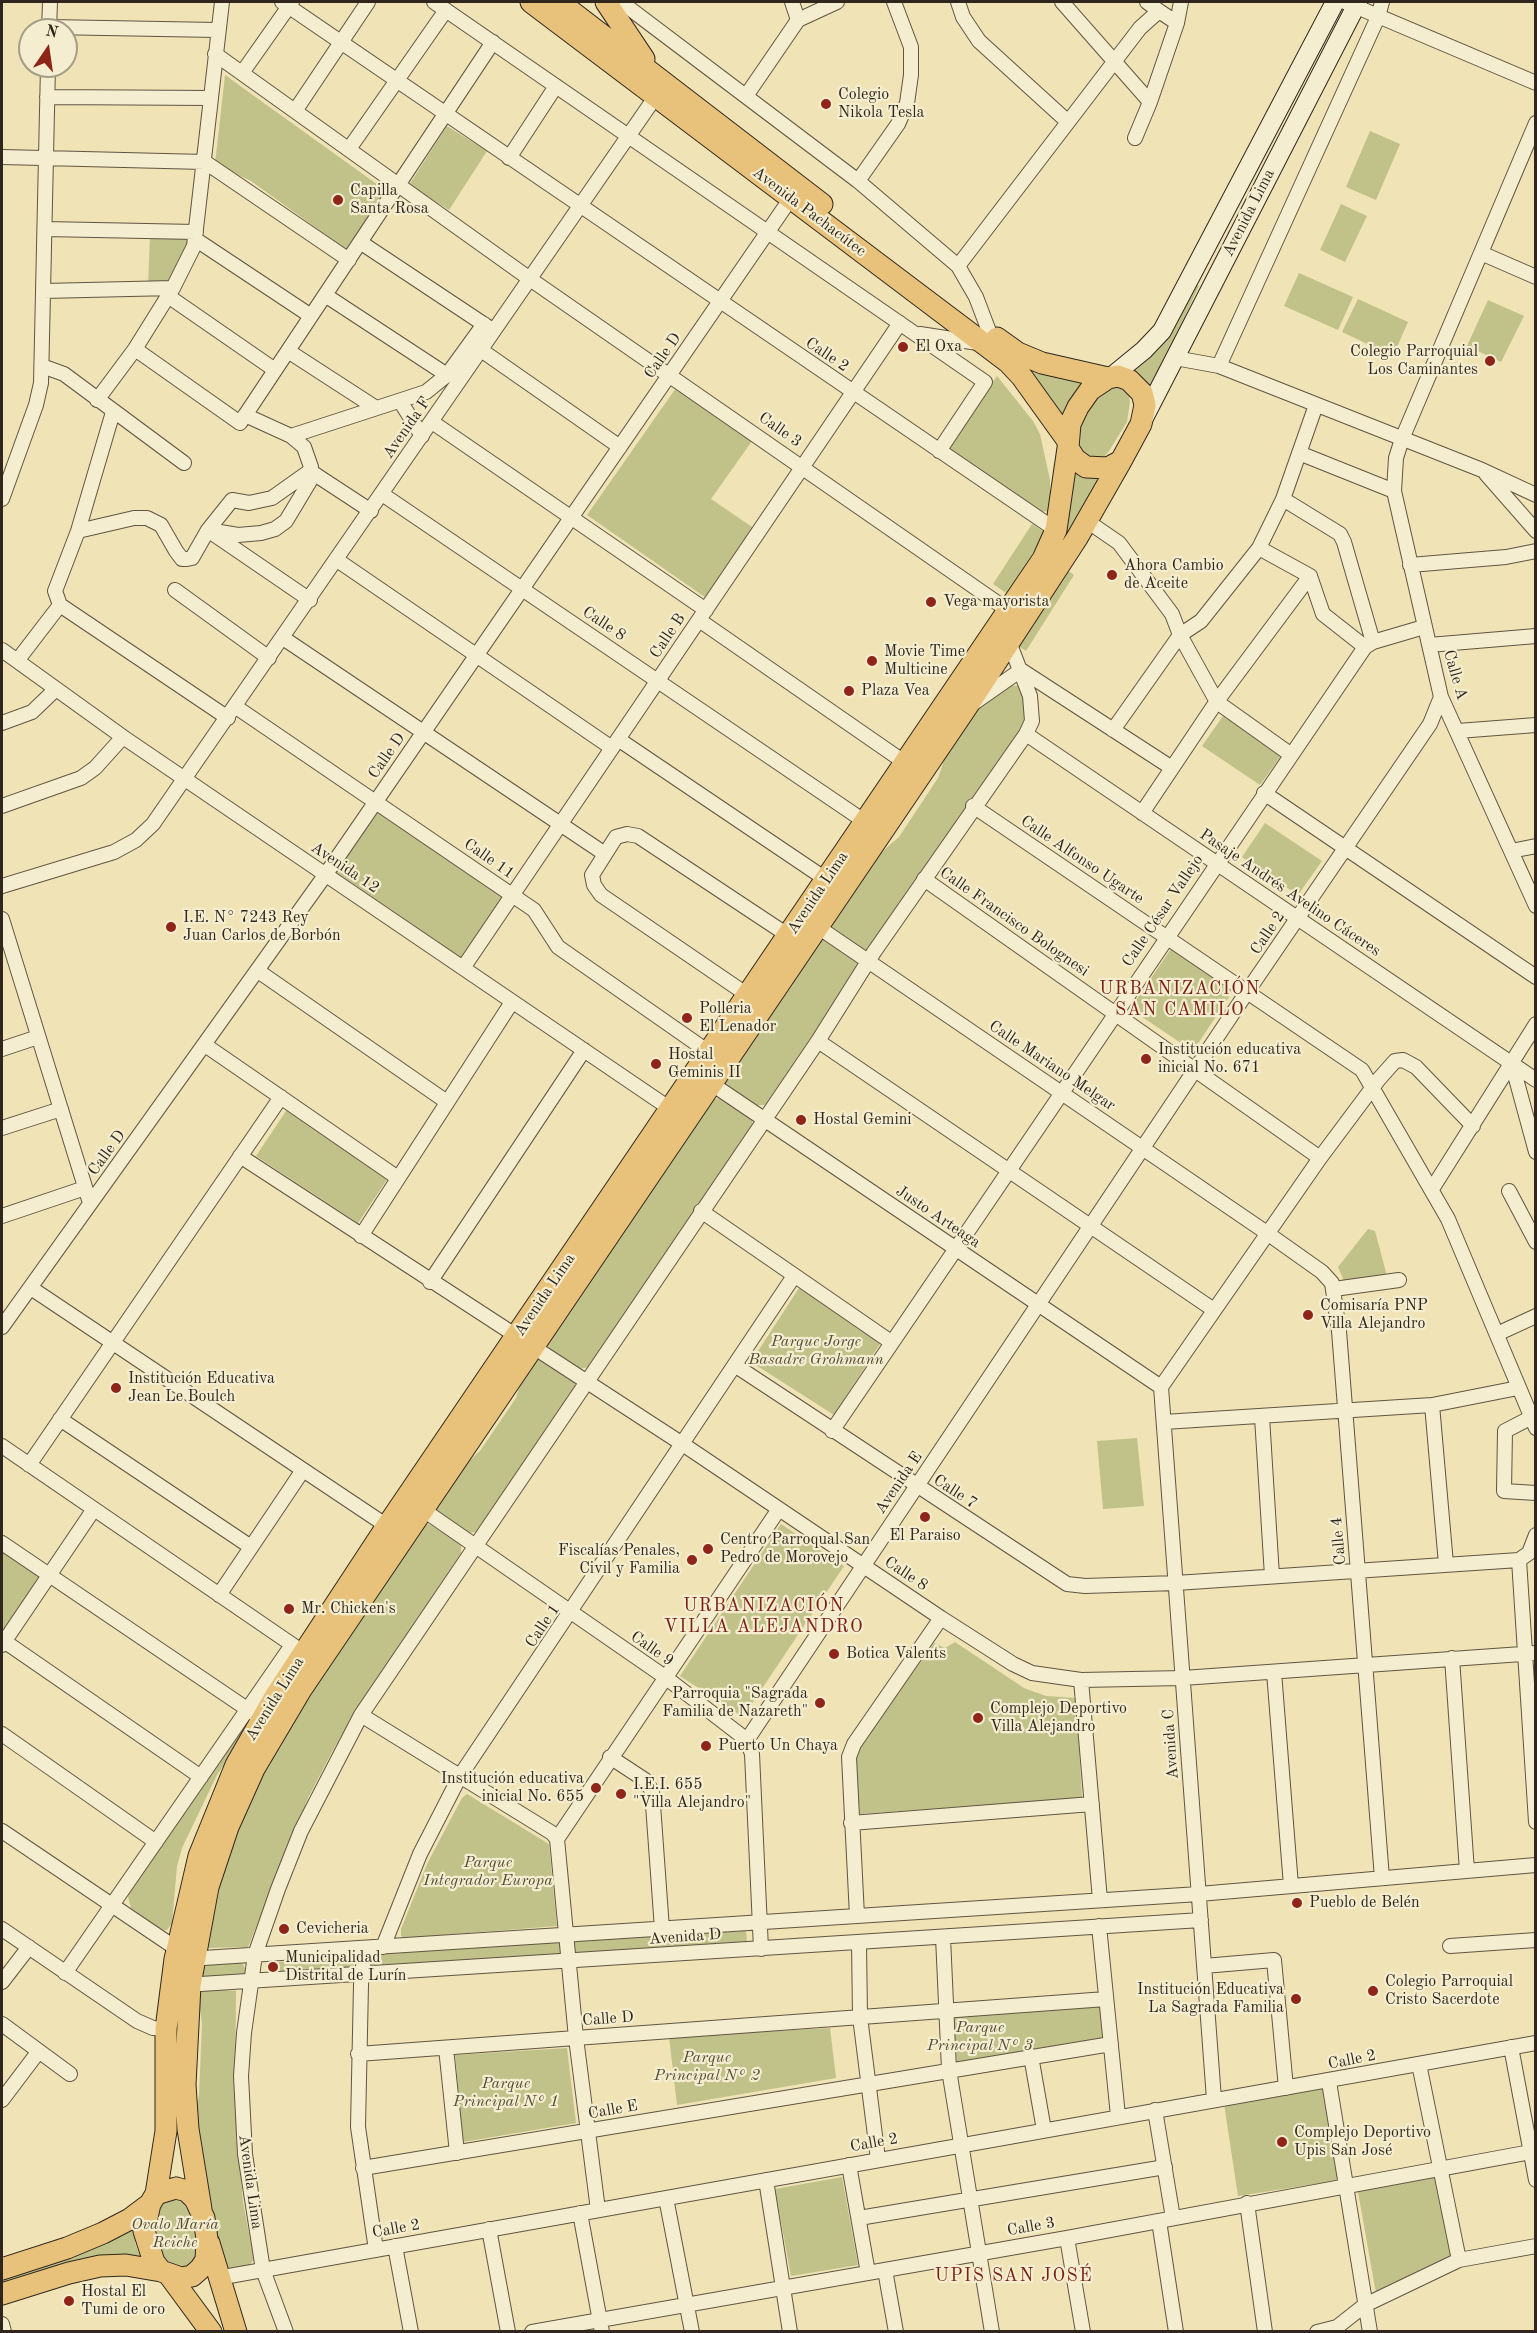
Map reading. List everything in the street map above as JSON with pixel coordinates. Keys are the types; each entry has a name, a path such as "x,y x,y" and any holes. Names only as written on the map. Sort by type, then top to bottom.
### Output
{"main road":[{"name":"Avenida Pachacútec","path":"531,2 791,198 986,339 1042,363 1109,378"},
{"name":"Avenida Pachacútec","path":"559,2 652,72 986,339 1022,377 1068,444"},
{"path":"606,2 652,72"},
{"name":"Avenida Lima","path":"1109,378 1144,350 1162,331 1335,2"},
{"name":"Avenida Lima","path":"1141,424 1352,3"},
{"path":"1109,378 1129,380 1142,393 1145,405 1141,424 1121,461 1108,468 1093,469 1075,459 1068,444 1070,424 1078,407 1090,390 1109,378"},
{"name":"Avenida Lima","path":"182,1956 202,1913 228,1827 254,1769 302,1688 422,1509 672,1110 704,1078 710,1053 907,764 1043,559 1056,530 1068,444"},
{"name":"Avenida Lima","path":"201,2209 188,2129 180,1986 182,1956 190,1886 206,1836 255,1714 298,1649 387,1526 525,1343 704,1078 818,927 1010,642 1087,521 1121,461"},
{"name":"Avenida Lima","path":"153,2199 166,2131 166,2029 180,1986"},
{"path":"2,2269 67,2248 103,2233 130,2219 153,2199 176,2188 187,2192 201,2209 218,2278 236,2331"},
{"path":"153,2199 145,2224 146,2242 154,2262 211,2331"},
{"path":"2,2294 100,2266 126,2265 181,2278 192,2276 206,2260 207,2239"}],"street":[{"path":"49,18 50,2"},
{"path":"97,400 135,350 190,257 196,236 217,30 222,2"},
{"path":"295,111 368,2"},
{"path":"434,2 985,382 939,451"},
{"name":"Avenida Pachacútec","path":"621,2 858,181 958,266 976,297 986,339"},
{"path":"792,2 798,20"},
{"path":"746,96 798,20 837,2"},
{"path":"858,181 898,124 907,103 911,75 911,47 894,2"},
{"path":"958,2 963,17 979,41 1068,122"},
{"path":"1062,2 1150,102"},
{"path":"1147,2 1177,23"},
{"path":"1135,138 1177,23 1181,2"},
{"name":"Avenida Lima","path":"1219,366 1378,17 1382,2"},
{"path":"242,73 288,3"},
{"name":"Calle 2","path":"288,3 509,158 1056,530"},
{"path":"1352,3 1378,17 1536,83"},
{"path":"349,149 446,10"},
{"path":"958,266 1140,28 1159,11"},
{"path":"78,29 217,30"},
{"path":"242,419 493,42"},
{"name":"Calle 3","path":"215,54 530,279 1010,611"},
{"path":"2,499 36,405 42,366 48,78"},
{"path":"509,158 556,86"},
{"name":"Avenida F","path":"2,886 114,852 136,840 153,824 481,350 489,328 530,279 656,96"},
{"path":"47,97 211,98"},
{"name":"Calle A","path":"1534,898 1441,697 1395,491 1396,458 1402,440 1536,123"},
{"path":"2,157 205,162 349,260"},
{"name":"Calle D","path":"2,1327 326,874 791,198"},
{"path":"45,229 196,236 311,316"},
{"path":"291,436 426,392 447,375 489,328 360,242"},
{"path":"1481,253 1536,277"},
{"path":"43,291 171,292 275,370"},
{"path":"325,295 447,375"},
{"name":"Calle B","path":"463,968 900,323"},
{"path":"915,334 986,339"},
{"path":"135,350 242,419 291,436 304,447 310,481 286,521 274,529 261,533 238,535 208,530"},
{"path":"481,350 620,447"},
{"path":"288,351 376,408"},
{"path":"1175,358 1219,366 1482,470 1536,495"},
{"path":"42,366 64,374 112,412 184,463"},
{"path":"400,401 422,436"},
{"path":"1113,730 1180,635 1201,621 1259,548 1283,500 1316,405"},
{"path":"17,661 60,605 55,591 78,531 112,412"},
{"path":"432,422 571,518 907,764"},
{"path":"1299,453 1395,491"},
{"path":"1482,470 1536,531"},
{"path":"78,531 134,518 147,518 161,525 182,559 192,558 208,530 232,500 249,503 272,498 310,471"},
{"path":"310,471 371,511"},
{"name":"Calle 8","path":"382,494 867,822"},
{"path":"1283,500 1340,534 1344,542 1369,644"},
{"path":"1087,521 1119,543 1172,614 1180,635 1217,701 1290,754"},
{"path":"208,530 309,600"},
{"path":"1259,548 1310,576 1323,614 1369,644"},
{"path":"1410,565 1506,557 1536,551"},
{"path":"337,560 476,656 827,880"},
{"path":"1142,813 1217,701 1310,576"},
{"path":"175,590 269,658"},
{"name":"Calle 11","path":"60,605 376,801 534,910 558,947 710,1053"},
{"path":"1369,644 1424,627"},
{"path":"1429,645 1536,636"},
{"path":"283,638 605,854"},
{"name":"Avenida Lima","path":"286,2331 263,2270 242,2124 241,2076 250,1982 255,1955 278,1889 302,1831 361,1715 585,1381 818,1041 868,960 1026,734 1032,721 1032,711 1022,670 1010,642"},
{"name":"Calle César Vallejo","path":"955,1248 1290,754 1369,644"},
{"name":"Avenida 12","path":"2,650 123,736 672,1110"},
{"path":"966,708 1022,670 1172,768"},
{"path":"2,723 32,712 56,689"},
{"name":"Calle 2","path":"1039,1304 1430,724 1441,697"},
{"path":"1458,730 1536,725"},
{"name":"Pasaje Andrés Avelino Cáceres","path":"1026,734 1536,1080"},
{"path":"2,806 81,778 95,768 123,736"},
{"path":"1264,793 1536,977"},
{"name":"Calle Alfonso Ugarte","path":"974,806 1362,1070 1448,1220 1518,1388 1534,1420"},
{"path":"749,996 601,895 594,885 592,875 616,837 627,834 638,836 789,936"},
{"path":"1511,851 1536,846"},
{"name":"Calle Francisco Bolognesi","path":"924,879 1320,1158"},
{"path":"2,919 90,1203"},
{"name":"Calle Mariano Melgar","path":"818,927 1267,1233"},
{"path":"2,969 16,965"},
{"path":"258,971 447,1102"},
{"path":"361,1236 513,1002"},
{"path":"1432,1189 1536,1024"},
{"path":"2,1049 38,1037"},
{"path":"818,1041 1214,1310"},
{"path":"205,1045 398,1178"},
{"path":"430,1282 584,1050"},
{"path":"1161,1387 1320,1158 1371,1089 1395,1061 1403,1060 1416,1067 1473,1126"},
{"path":"1512,1064 1536,1152"},
{"name":"Justo Arteaga","path":"704,1078 1161,1387"},
{"path":"29,1465 281,1097"},
{"path":"2,1128 61,1109"},
{"name":"Calle 8","path":"240,1156 430,1282 684,1445 1012,1664 1039,1674 1081,1680 1183,1678"},
{"path":"2,1216 85,1188"},
{"path":"1509,1191 1536,1242"},
{"path":"701,1211 891,1342"},
{"path":"1267,1233 1322,1272 1332,1283 1334,1289 1399,1280"},
{"path":"832,1431 955,1248"},
{"name":"Calle 1","path":"382,1947 420,1854 460,1776 684,1445 794,1276"},
{"path":"31,1288 387,1526"},
{"name":"Calle 4","path":"1334,1289 1382,1878"},
{"name":"Avenida E","path":"747,1740 1039,1304"},
{"path":"1497,1334 1536,1316"},
{"name":"Calle 7","path":"736,1366 1067,1584 1086,1586 1176,1583"},
{"name":"Avenida C","path":"1161,1387 1214,2099"},
{"path":"1164,1422 1432,1405 1518,1388"},
{"path":"1432,1405 1446,1564"},
{"path":"1262,1417 1272,1576"},
{"path":"60,1419 251,1547"},
{"path":"1534,1420 1504,1432 1504,1491 1536,1493"},
{"path":"2,1446 298,1649"},
{"path":"219,1595 303,1470"},
{"path":"94,1509 3,1643 201,1777"},
{"name":"Calle 9","path":"422,1509 664,1677 747,1740"},
{"path":"557,1839 779,1509"},
{"path":"1176,1583 1519,1560 1529,1553 1536,1535"},
{"path":"2,1542 255,1714 201,1777 65,1973"},
{"path":"1519,1560 1530,1653 1536,1822"},
{"path":"857,1916 849,1757 854,1744 941,1618"},
{"path":"1183,1678 1530,1653"},
{"path":"1452,1658 1467,1871"},
{"path":"1274,1672 1291,1886"},
{"path":"1081,1680 1100,1900"},
{"path":"361,1715 552,1833 557,1839 576,2038 598,2210"},
{"path":"2,1734 156,1842"},
{"path":"747,1740 752,1754 761,1949"},
{"path":"610,1757 645,1780 652,1791 662,1929"},
{"path":"851,1823 1092,1804"},
{"path":"2,1831 112,1905 182,1956"},
{"path":"1199,1894 1536,1865"},
{"name":"Avenida D","path":"182,1956 255,1955 1199,1894"},
{"name":"Avenida D","path":"180,1986 1201,1920"},
{"path":"1099,1926 1118,2116"},
{"path":"2,1929 137,2021 166,2029"},
{"path":"943,1937 949,2070 992,2331"},
{"path":"1450,1946 1536,1940"},
{"path":"859,1942 860,2017 878,2159"},
{"path":"2,1983 28,1947"},
{"path":"365,1948 358,2054 357,2116 376,2250"},
{"path":"1204,1966 1274,1960 1286,2088"},
{"name":"Calle D","path":"358,2054 1106,1998"},
{"path":"2,2024 70,2074"},
{"name":"Calle 2","path":"218,2278 1214,2099 1329,2082 1536,2043"},
{"name":"Calle E","path":"363,2168 1111,2044"},
{"path":"1511,2047 1533,2152 1536,2180"},
{"path":"446,2048 457,2153"},
{"path":"2,2100 39,2051"},
{"path":"1031,2056 1044,2130"},
{"path":"1419,2064 1459,2260"},
{"path":"1329,2082 1370,2331"},
{"path":"1155,2110 1164,2167 1166,2219 1176,2331"},
{"name":"Calle 3","path":"532,2331 601,2325 687,2304 978,2254 1533,2152"},
{"path":"849,2164 868,2273"},
{"path":"859,2218 1164,2167"},
{"path":"766,2180 790,2331"},
{"path":"666,2198 692,2331"},
{"path":"1247,2203 1265,2331"},
{"path":"580,2213 601,2325"},
{"path":"489,2229 508,2331"},
{"path":"1067,2238 1083,2331"},
{"path":"395,2246 411,2331"},
{"path":"1317,2331 1337,2327 1351,2319 1365,2305 1459,2260 1536,2246"},
{"path":"885,2270 896,2331"},
{"path":"2,2324 4,2331"}],"green space":[{"path":"225,75 385,190 347,250 251,181 215,164"},
{"path":"447,126 487,151 449,210 409,185"},
{"path":"1370,131 1400,144 1376,200 1346,187"},
{"path":"1341,204 1367,216 1345,262 1320,250"},
{"path":"150,236 191,237 171,285 148,286"},
{"path":"1299,273 1353,297 1338,330 1284,306"},
{"path":"1193,283 1199,286 1150,392 1127,370"},
{"path":"1358,299 1408,322 1393,356 1342,332"},
{"path":"1488,300 1524,316 1501,362 1467,346"},
{"path":"1000,346 1086,379 1062,419"},
{"path":"997,376 1033,421 1040,434 1050,480 1050,511 1039,512 947,448"},
{"path":"1116,386 1129,394 1127,422 1103,458 1093,460 1080,450 1081,421 1099,393"},
{"path":"676,388 752,441 711,499 758,531 709,600 587,515"},
{"path":"1072,470 1105,476 1046,569"},
{"path":"1032,524 1046,533 1006,593 993,584"},
{"path":"1067,570 1074,575 1026,651 1018,646"},
{"path":"1009,685 1019,686 1027,707 1024,727 866,952 832,928 831,923 877,856 899,837 938,778 947,752 972,714"},
{"path":"1223,716 1281,756 1260,785 1202,746"},
{"path":"379,811 504,897 461,958 336,872"},
{"path":"1265,823 1322,861 1298,895 1242,857"},
{"path":"819,939 826,939 859,961 859,967 765,1105 755,1105 726,1086 725,1078"},
{"path":"1173,946 1235,988 1193,1051 1130,1009"},
{"path":"721,1098 751,1118 753,1125 589,1367 579,1369 550,1350 547,1344 714,1099"},
{"path":"288,1108 390,1175 358,1223 256,1156"},
{"path":"1368,1229 1375,1231 1387,1276 1344,1281 1338,1267"},
{"name":"Parque Jorge Basadre Grohmann","path":"799,1288 882,1341 834,1415 751,1362"},
{"path":"536,1358 541,1358 575,1381 575,1387 476,1532 467,1533 437,1512 436,1507 465,1464 480,1451 516,1398 523,1376"},
{"path":"1137,1438 1144,1506 1103,1509 1097,1441"},
{"path":"429,1524 461,1545 461,1553 358,1707 332,1752 309,1796 248,1947 204,1948 205,1927 237,1827 286,1724 425,1525"},
{"path":"781,1524 844,1566 743,1717 680,1676"},
{"path":"2,1546 42,1574 2,1633"},
{"name":"Complejo Deportivo Villa Alejandro","path":"955,1642 1024,1688 1046,1696 1076,1698 1082,1798 860,1814 855,1758 864,1739 934,1643 945,1648"},
{"path":"248,1717 254,1721 217,1775 182,1848 177,1866 172,1923 167,1930 161,1930 131,1908 129,1892"},
{"name":"Parque Integrador Europa","path":"467,1794 549,1844 557,1926 405,1938 401,1936 401,1929 428,1862 462,1798"},
{"path":"746,1928 747,1944 574,1953 574,1937"},
{"path":"562,1938 563,1954 369,1968 374,1954"},
{"path":"354,1957 354,1969 280,1972 279,1962"},
{"path":"241,1961 246,1970 245,1976 201,1978 201,1964"},
{"path":"204,1989 236,1991 235,2107 243,2202 254,2260 247,2267 231,2269 221,2263 194,2122 199,2095 202,2024 198,1994"},
{"name":"Parque Principal N° 3","path":"1103,2002 1104,2039 957,2064 953,2016"},
{"name":"Parque Principal N° 2","path":"830,2028 836,2078 677,2105 669,2037"},
{"name":"Parque Principal N° 1","path":"567,2048 576,2123 463,2142 455,2055"},
{"name":"Complejo Deportivo Upis San José","path":"1325,2088 1341,2180 1238,2196 1224,2104"},
{"path":"842,2177 858,2265 791,2276 775,2189"},
{"path":"1438,2177 1451,2256 1376,2293 1358,2192"},
{"name":"Ovalo María Reiche","path":"175,2198 182,2201 191,2216 197,2243 194,2262 185,2271 165,2262 156,2244 153,2222 158,2204"},
{"path":"135,2224 135,2243 141,2258 2,2285 2,2274"}],"place":[{"name":"Colegio Nikola Tesla","path":"826,104"},
{"name":"Capilla Santa Rosa","path":"338,200"},
{"name":"El Oxa","path":"903,347"},
{"name":"Colegio Parroquial Los Caminantes","path":"1490,361"},
{"name":"Ahora Cambio de Aceite","path":"1112,575"},
{"name":"Vega mayorista","path":"931,602"},
{"name":"Movie Time Multicine","path":"872,661"},
{"name":"Plaza Vea","path":"849,691"},
{"name":"I.E. N° 7243 Rey Juan Carlos de Borbón","path":"171,927"},
{"name":"Polleria El Lenador","path":"687,1018"},
{"name":"Institución educativa inicial No. 671","path":"1146,1059"},
{"name":"Hostal Geminis II","path":"656,1064"},
{"name":"Hostal Gemini","path":"801,1120"},
{"name":"Comisaría PNP Villa Alejandro","path":"1308,1315"},
{"name":"Institución Educativa Jean Le Boulch","path":"116,1388"},
{"name":"El Paraiso","path":"925,1517"},
{"name":"Centro Parroqual San Pedro de Morovejo","path":"708,1549"},
{"name":"Fiscalías Penales, Civil y Familia","path":"692,1560"},
{"name":"Mr. Chicken's","path":"289,1609"},
{"name":"Botica Valents","path":"834,1654"},
{"name":"Parroquia \"Sagrada Familia de Nazareth\"","path":"820,1703"},
{"name":"Complejo Deportivo Villa Alejandro","path":"978,1718"},
{"name":"Puerto Un Chaya","path":"706,1746"},
{"name":"Institución educativa inicial No. 655","path":"596,1788"},
{"name":"I.E.I. 655 \"Villa Alejandro\"","path":"621,1794"},
{"name":"Pueblo de Belén","path":"1297,1903"},
{"name":"Cevicheria","path":"284,1929"},
{"name":"Municipalidad Distrital de Lurín","path":"273,1967"},
{"name":"Colegio Parroquial Cristo Sacerdote","path":"1373,1991"},
{"name":"Institución Educativa La Sagrada Familia","path":"1296,1999"},
{"name":"Complejo Deportivo Upis San José","path":"1282,2142"},
{"name":"Hostal El Tumi de oro","path":"69,2301"}],"district":[{"name":"URBANIZACIÓN SAN CAMILO","path":"1180,999"},
{"name":"URBANIZACIÓN VILLA ALEJANDRO","path":"764,1616"},
{"name":"UPIS SAN JOSÉ","path":"1014,2276"}]}
